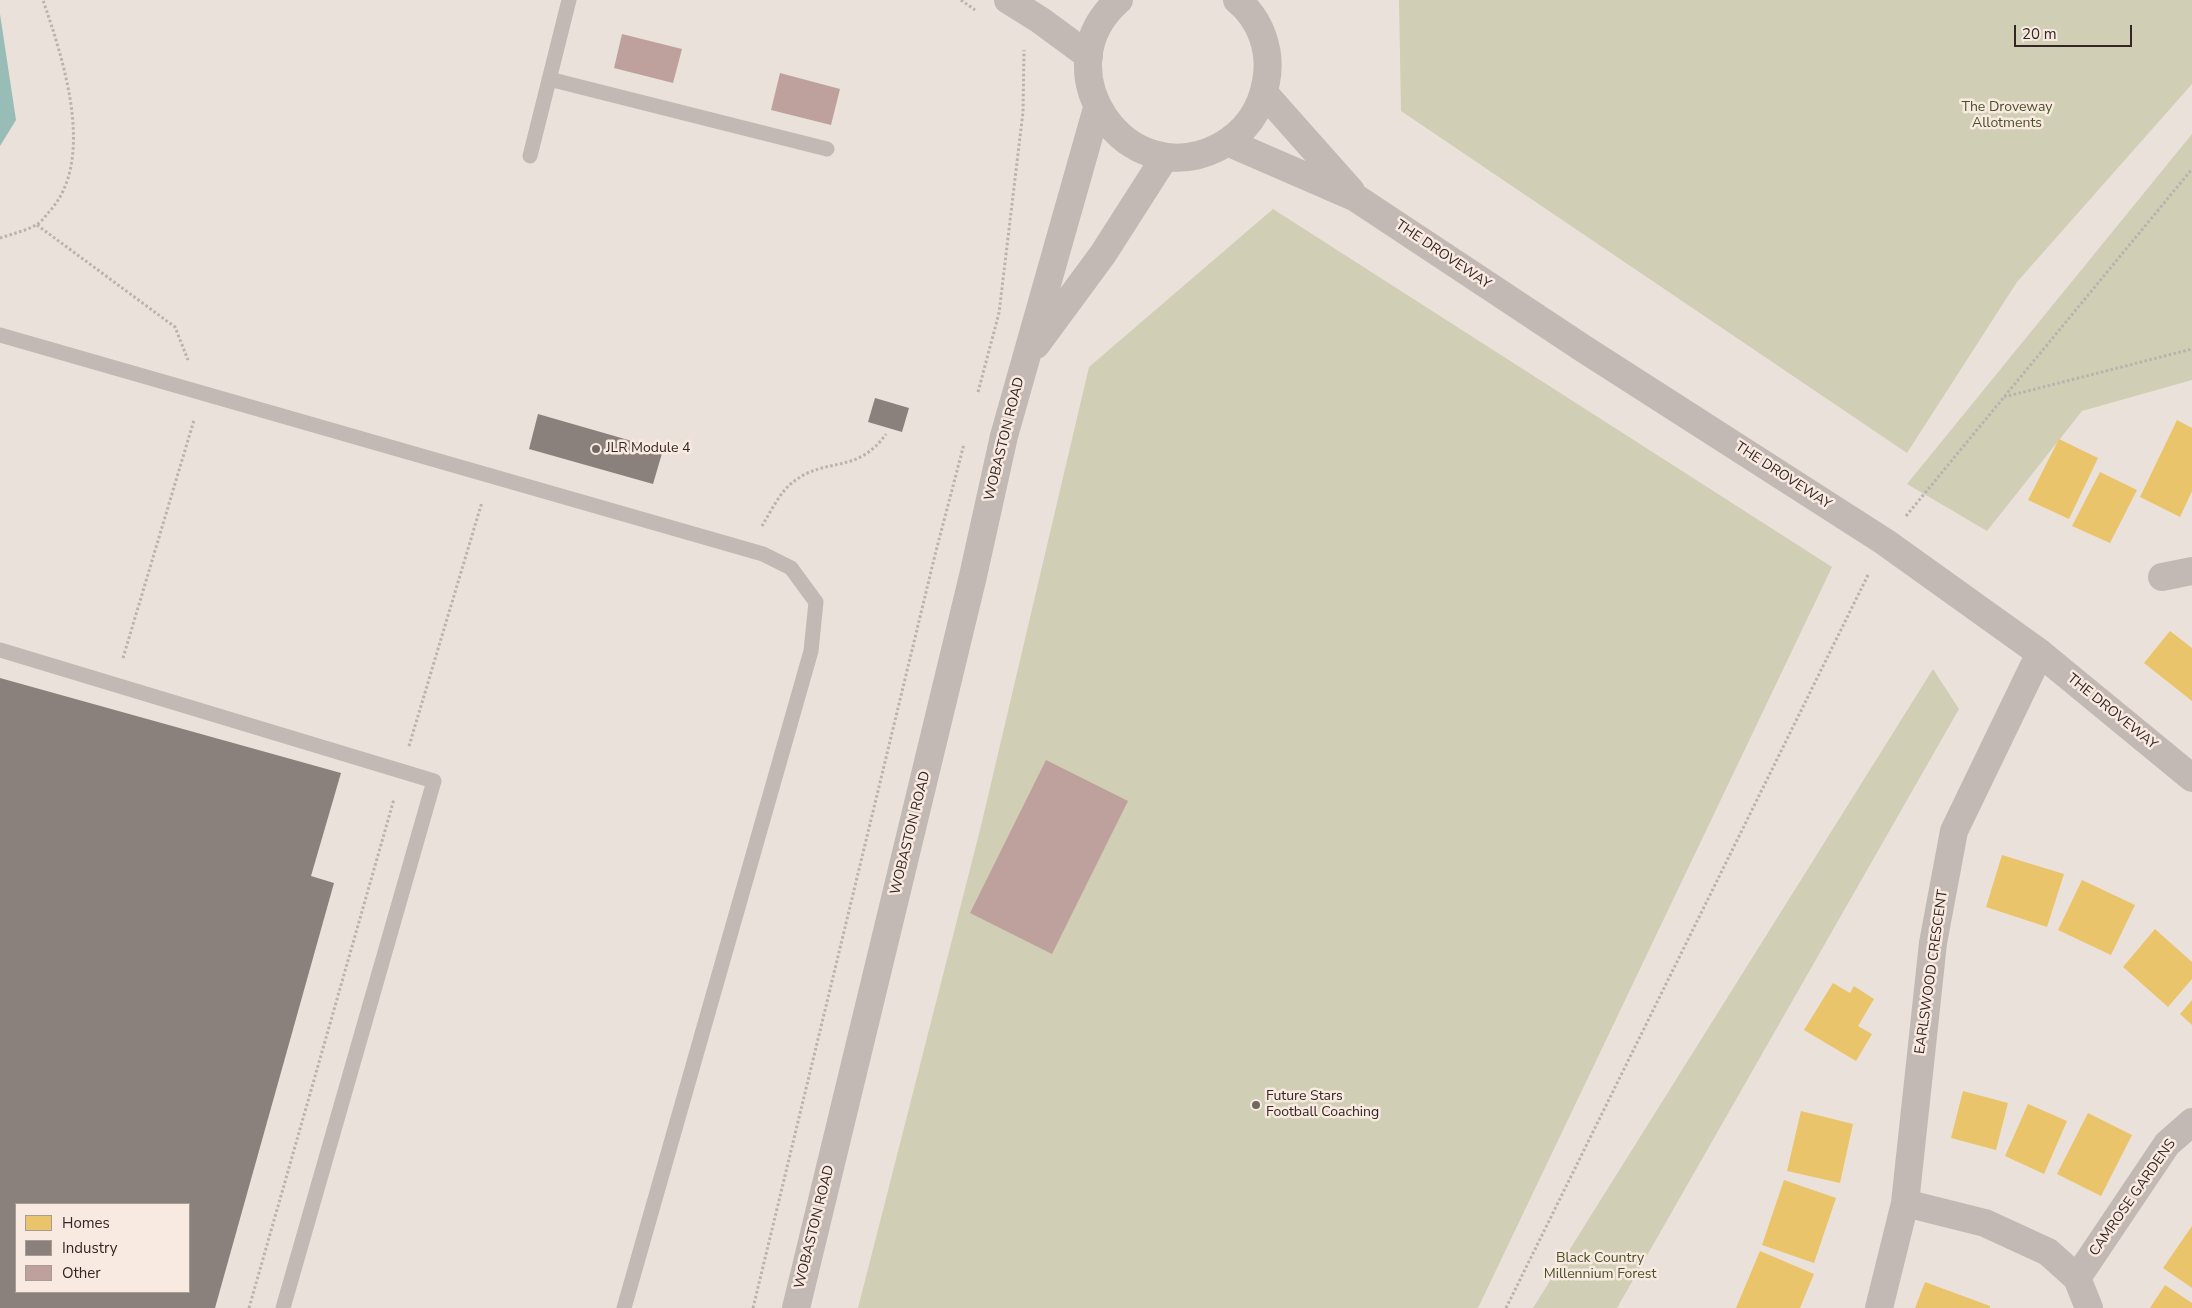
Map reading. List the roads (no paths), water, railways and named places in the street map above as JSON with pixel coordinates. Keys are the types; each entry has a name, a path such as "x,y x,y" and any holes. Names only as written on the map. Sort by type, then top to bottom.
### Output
{"street":[{"path":"1008,0 1040,20 1089,56"},
{"path":"1119,0 1103,18 1094,35 1089,56 1090,88 1097,108 1109,125 1125,141 1143,151 1165,157 1184,158 1207,153 1228,142 1244,129 1257,111 1264,93 1268,72 1267,56 1263,37 1249,6"},
{"name":"THE DROVEWAY","path":"1264,93 1356,198"},
{"name":"WOBASTON ROAD","path":"796,1308 970,586 1004,436 1097,108"},
{"name":"THE DROVEWAY","path":"1228,142 1356,198 1584,349 1885,542 2040,654 2192,778"},
{"name":"WOBASTON ROAD","path":"1026,358 1103,254 1165,157"},
{"path":"2162,578 2192,571"},
{"name":"EARLSWOOD CRESCENT","path":"1879,1308 1905,1203 1933,943 1954,831 2040,654"},
{"name":"CAMROSE GARDENS","path":"2077,1278 2168,1144 2192,1122"},
{"path":"1905,1203 1984,1223 2048,1252 2077,1278 2089,1308"}],"lane":[{"path":"530,156 569,0"},
{"path":"549,79 827,149"},
{"path":"0,334 202,394 752,551 792,568 816,602 811,651 624,1308"},
{"path":"0,650 434,781 283,1308"}],"water":[{"path":"0,14 16,120 0,146"}],"place":[{"name":"JLR Module 4","path":"596,449"},
{"name":"Future Stars Football Coaching","path":"1256,1105"}],"park label":[{"name":"The Droveway Allotments","path":"2007,116"},
{"name":"Black Country Millennium Forest","path":"1600,1268"}]}
